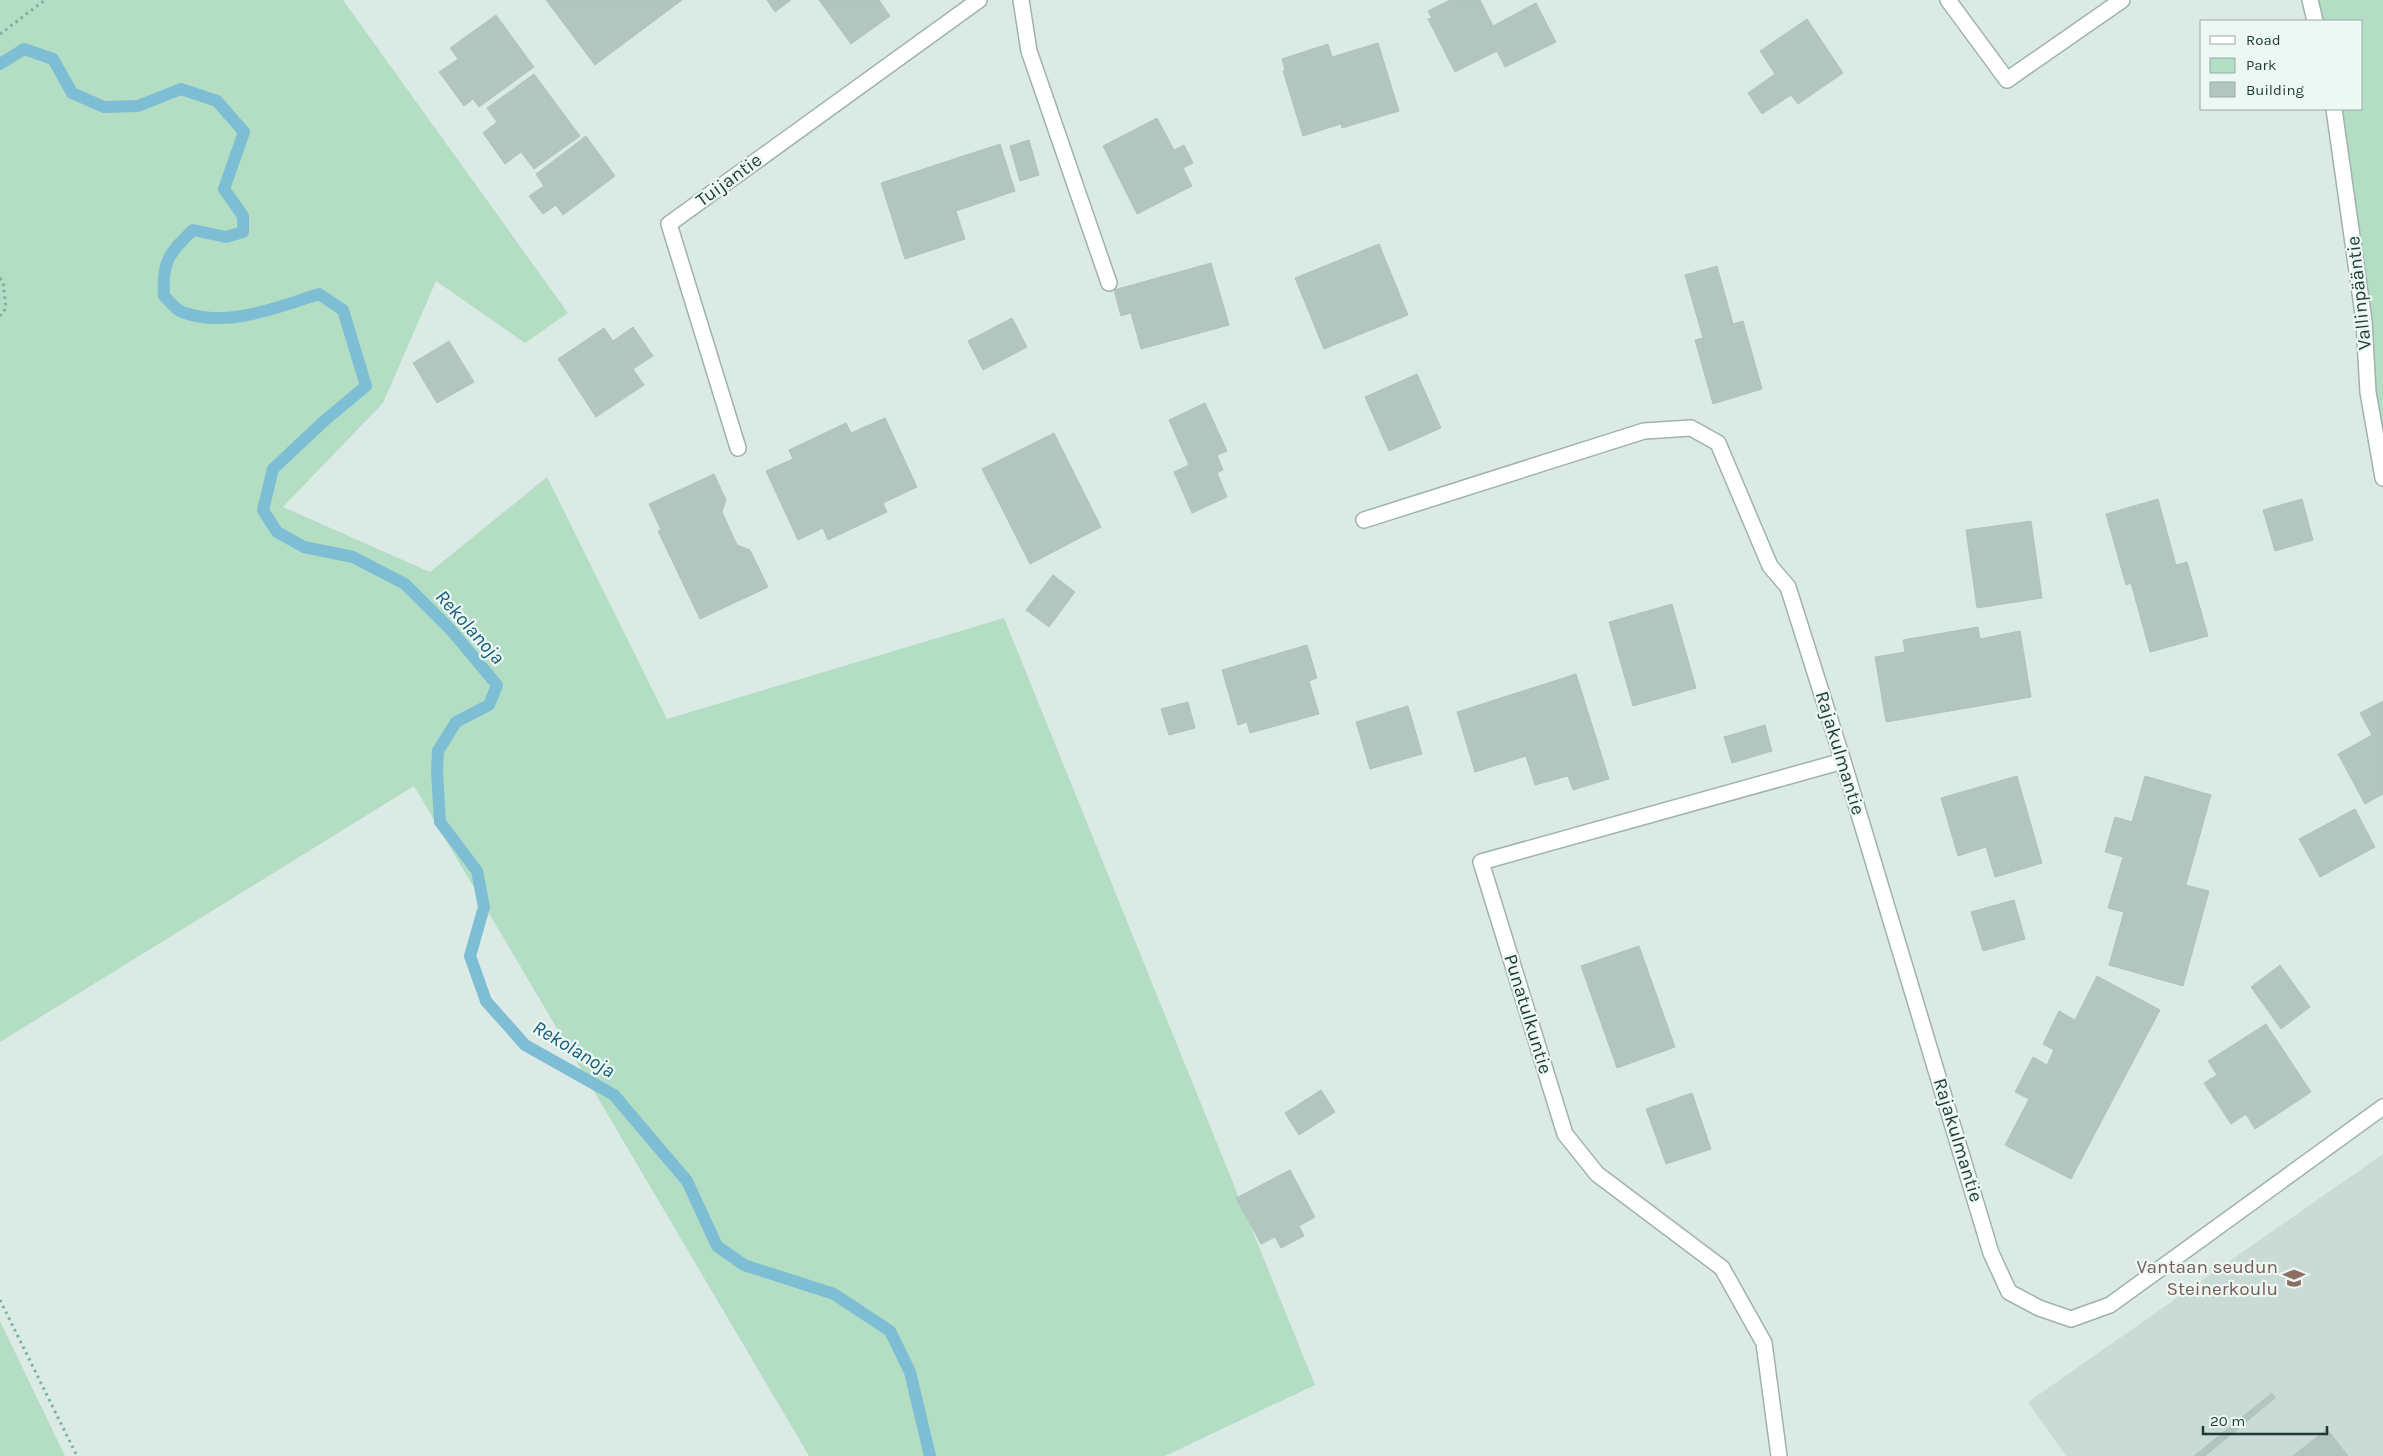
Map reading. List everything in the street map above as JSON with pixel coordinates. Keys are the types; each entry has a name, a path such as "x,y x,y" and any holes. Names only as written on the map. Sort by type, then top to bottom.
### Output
{"street":[{"name":"Tuijantie","path":"738,448 669,224 979,0"},
{"path":"1022,0 1029,51 1109,283"},
{"path":"1948,0 2007,80 2122,0"},
{"path":"2310,0 2315,20"},
{"name":"Vallinpääntie","path":"2334,110 2364,321 2368,392 2383,478"},
{"name":"Rajakulmantie","path":"1364,520 1644,431 1691,428 1718,443 1770,566 1788,587 1843,760 1992,1253 2009,1292 2039,1308 2071,1319 2110,1305 2383,1107"},
{"name":"Punatulkuntie","path":"1779,1456 1764,1343 1722,1268 1597,1174 1565,1134 1481,862 1843,760"}],"path":[{"path":"1,33 45,0"},
{"path":"0,278 3,282 6,308 0,316"},
{"path":"0,1300 77,1456"}],"shaded area":[{"name":"Vantaan seudun Steinerkoulu","path":"2383,1154 2383,1456 2066,1456 2028,1402"}],"green space":[{"path":"0,0 343,0 568,313 525,343 436,281 383,403 283,507 430,572 547,477 667,719 1004,618 1315,1385 1165,1456 809,1456 414,786 0,1042"},
{"path":"2310,0 2383,0 2383,478 2334,110 2363,110 2363,20 2315,20"},
{"path":"0,1321 65,1456 0,1456"}],"building":[{"path":"546,0 682,0 595,65"},
{"path":"767,0 791,0 775,12"},
{"path":"819,0 879,0 890,16 851,44"},
{"path":"1450,0 1480,0 1493,26 1536,3 1556,42 1505,67 1497,51 1455,72 1428,19 1432,18 1428,11"},
{"path":"496,15 534,67 479,107 473,99 464,106 439,72 458,59 450,48"},
{"path":"1807,19 1843,73 1798,104 1791,95 1762,114 1748,93 1775,74 1760,51"},
{"path":"1378,43 1399,111 1342,128 1341,124 1303,136 1283,71 1285,70 1282,59 1328,44 1332,57"},
{"path":"534,74 580,136 534,169 521,152 505,164 483,133 497,122 487,108"},
{"path":"1157,118 1174,150 1184,145 1193,163 1183,168 1192,186 1137,214 1103,146"},
{"path":"586,136 615,176 563,215 556,205 543,214 529,196 544,186 536,174"},
{"path":"1029,140 1039,175 1020,181 1010,146"},
{"path":"1000,144 1015,191 956,211 965,239 905,259 881,183"},
{"path":"1379,244 1408,315 1324,349 1295,278"},
{"path":"1211,263 1229,325 1141,349 1131,313 1121,316 1114,290"},
{"path":"1717,266 1733,324 1743,321 1762,389 1713,404 1695,340 1703,338 1685,275"},
{"path":"1012,318 1027,347 983,370 968,341"},
{"path":"633,327 653,356 633,369 644,385 596,417 558,359 604,328 613,341"},
{"path":"449,341 474,382 437,403 413,363"},
{"path":"1417,374 1441,428 1389,451 1365,397"},
{"path":"1205,403 1227,451 1217,455 1223,470 1217,473 1227,497 1192,513 1174,472 1189,465 1169,420"},
{"path":"885,418 917,487 883,503 887,512 828,540 823,528 798,540 766,471 793,459 789,450 846,423 851,433"},
{"path":"1054,433 1101,527 1030,564 982,469"},
{"path":"714,474 726,500 722,512 737,545 750,550 768,587 700,619 658,531 661,530 649,504"},
{"path":"2158,499 2176,565 2187,562 2208,636 2150,652 2131,583 2126,585 2106,514"},
{"path":"2302,499 2313,540 2275,551 2263,510"},
{"path":"2031,521 2042,598 1977,608 1966,530"},
{"path":"1053,575 1075,592 1049,627 1026,610"},
{"path":"1672,604 1696,688 1633,706 1609,622"},
{"path":"1978,627 1980,639 2020,631 2031,697 1886,722 1875,657 1905,652 1903,640"},
{"path":"1307,645 1317,678 1309,681 1319,714 1250,733 1247,722 1238,725 1222,670"},
{"path":"1576,674 1609,779 1573,790 1568,776 1535,785 1526,756 1475,772 1457,712"},
{"path":"2383,701 2383,794 2365,804 2338,754 2372,735 2360,713"},
{"path":"1188,702 1195,728 1169,735 1161,709"},
{"path":"1408,706 1422,754 1370,769 1356,722"},
{"path":"1765,725 1772,751 1732,763 1724,737"},
{"path":"2017,776 2042,863 1995,877 1986,847 1958,856 1941,798"},
{"path":"2145,776 2211,795 2186,885 2209,891 2183,986 2109,965 2124,912 2108,908 2123,857 2105,852 2115,817 2132,822"},
{"path":"2355,809 2375,847 2320,877 2299,839"},
{"path":"2014,900 2025,939 1983,951 1971,912"},
{"path":"1639,946 1675,1047 1617,1068 1581,966"},
{"path":"2280,965 2310,1007 2281,1029 2251,987"},
{"path":"2097,976 2160,1010 2071,1179 2005,1145 2029,1099 2015,1092 2033,1057 2047,1065 2054,1050 2043,1044 2059,1011 2075,1020"},
{"path":"2266,1024 2311,1092 2255,1129 2246,1114 2231,1124 2204,1083 2217,1075 2208,1061"},
{"path":"1321,1090 1335,1112 1299,1135 1285,1113"},
{"path":"1692,1093 1711,1149 1666,1164 1646,1109"},
{"path":"1290,1170 1315,1217 1299,1226 1304,1236 1281,1248 1275,1237 1261,1244 1236,1198"},
{"path":"2272,1393 2275,1398 2205,1456 2194,1456"},
{"path":"2327,1429 2348,1456 2293,1456"}],"waterway":[{"name":"Rekolanoja","path":"0,64 24,49 53,59 72,93 104,107 138,106 181,89 217,101 244,132 224,189 243,216 243,232 226,237 193,230 172,252 168,259 164,275 164,296 179,310 201,317 218,318 253,314 319,294 343,310 366,386 324,421 273,469 263,510 277,532 304,547 353,557 405,584 451,630 497,685 489,705 456,722 438,751 437,772 440,822 477,871 484,907 470,956 486,1001 525,1045 614,1095 687,1181 717,1246 744,1265 834,1294 890,1331 910,1372 930,1456"}],"place":[{"name":"Vantaan seudun Steinerkoulu","path":"2294,1278"}]}
